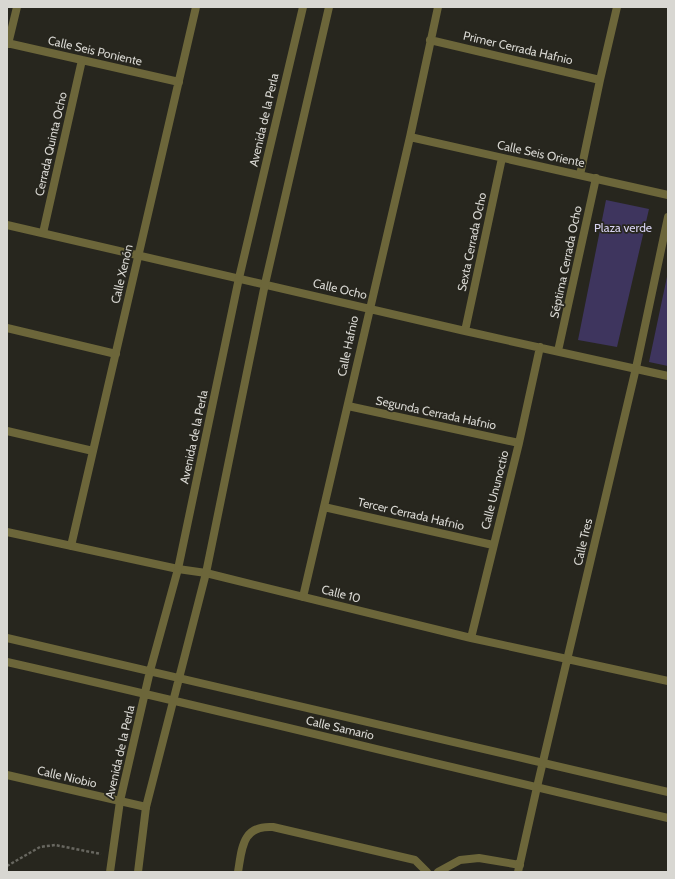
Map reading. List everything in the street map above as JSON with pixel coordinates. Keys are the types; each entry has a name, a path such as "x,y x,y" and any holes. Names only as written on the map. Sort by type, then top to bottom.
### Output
{"street":[{"path":"7,44 17,7"},
{"name":"Calle Xenón","path":"71,546 196,7"},
{"name":"Avenida de la Perla","path":"110,872 120,801 150,671 178,569 239,278 303,7"},
{"path":"138,872 146,807 206,573 265,284 329,7"},
{"name":"Calle Hafnio","path":"303,597 410,136 438,7"},
{"path":"580,175 617,7"},
{"name":"Primer Cerrada Hafnio","path":"430,40 600,80"},
{"name":"Calle Seis Poniente","path":"7,44 179,82"},
{"name":"Cerrada Quinta Ocho","path":"43,233 82,60"},
{"name":"Calle Seis Oriente","path":"410,136 668,195"},
{"name":"Sexta Cerrada Ocho","path":"465,330 502,158"},
{"name":"Séptima Cerrada Ocho","path":"558,351 596,178"},
{"name":"Calle Tres","path":"519,868 636,368 668,217"},
{"name":"Calle Ocho","path":"7,225 668,376"},
{"path":"7,328 116,354"},
{"name":"Calle Ununoctio","path":"471,638 519,443 540,347"},
{"name":"Segunda Cerrada Hafnio","path":"348,406 519,443"},
{"path":"7,430 93,451"},
{"name":"Tercer Cerrada Hafnio","path":"324,507 493,545"},
{"name":"Calle 10","path":"7,532 178,569 206,573 471,638 668,680"},
{"name":"Calle Samario","path":"7,638 668,792"},
{"name":"Calle Samario","path":"7,662 145,693 537,788 668,818"},
{"name":"Calle Niobio","path":"7,775 146,807"},
{"path":"241,871 242,847 247,838 255,829 263,826 273,827 415,860 428,872"},
{"path":"438,872 460,860 479,858 519,868"}],"path":[{"path":"7,866 40,847 55,845 112,856"}],"green space":[{"name":"Plaza verde","path":"606,200 649,209 617,347 578,340"},
{"path":"668,272 668,366 649,362"}]}
